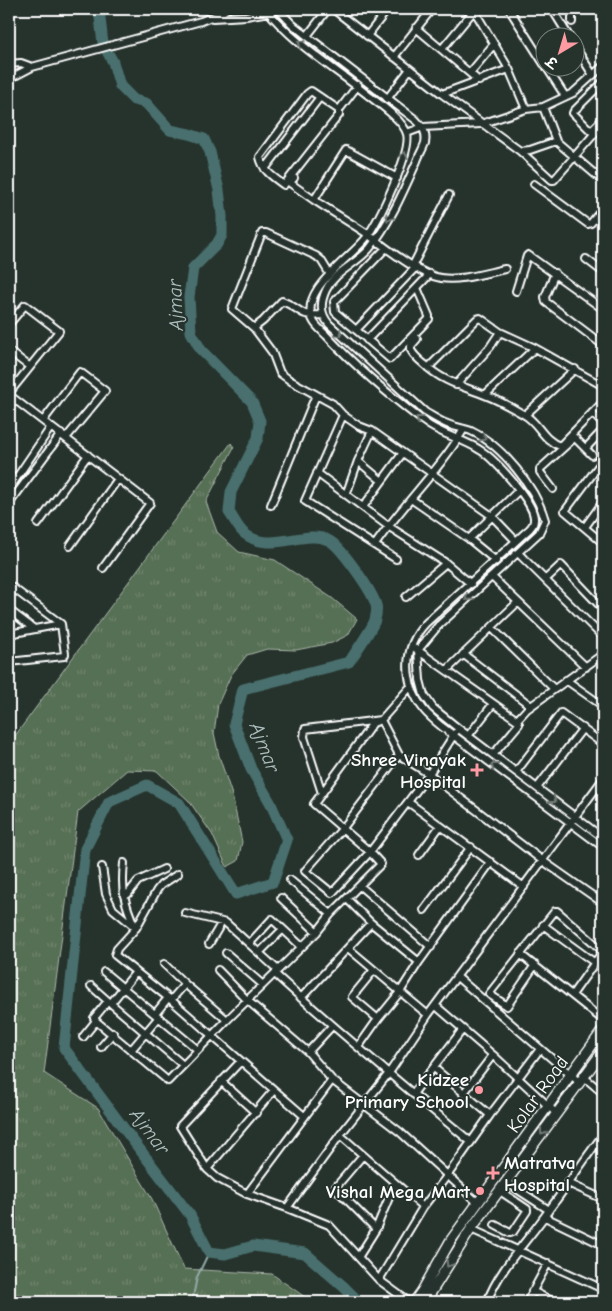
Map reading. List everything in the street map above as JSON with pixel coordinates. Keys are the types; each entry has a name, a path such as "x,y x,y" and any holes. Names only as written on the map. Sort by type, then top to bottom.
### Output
{"main road":[{"name":"Kolar Road","path":"414,1302 451,1240 550,1106 603,1030"},
{"name":"Kolar Road","path":"426,1302 471,1229 603,1051"}],"street":[{"path":"210,18 227,9"},
{"path":"278,9 292,24 423,127 425,143 398,200 375,241 362,256 339,269"},
{"path":"307,36 328,9"},
{"path":"333,9 481,124 520,151 553,180 603,122"},
{"path":"368,36 388,9"},
{"path":"394,57 432,9"},
{"path":"509,9 534,48"},
{"path":"552,9 564,28"},
{"path":"572,9 572,22"},
{"path":"9,79 32,67 210,18 246,16 268,10 294,38 391,114 407,133 408,141 397,178 368,235 339,269 320,285 312,302 311,316 315,323 344,354 383,390 428,425 480,450 492,459 519,490 531,508 534,521 526,532 496,561 426,623 411,645 409,673 411,686 425,712 453,736 603,847"},
{"path":"442,49 475,10 509,69 526,109"},
{"path":"416,28 479,81"},
{"path":"470,73 494,44"},
{"path":"584,61 593,75"},
{"path":"9,64 21,64 32,67"},
{"path":"407,133 423,127 481,124 526,109 543,107 573,93 603,66"},
{"path":"387,99 410,68"},
{"path":"442,94 509,69"},
{"path":"553,78 565,96"},
{"path":"339,110 311,91 307,94 260,157 265,169 284,185 339,115 339,110 362,80"},
{"path":"603,82 573,113 591,131 603,122"},
{"path":"265,169 320,97"},
{"path":"543,107 556,141 602,178"},
{"path":"332,129 290,183 414,266 439,278 456,278 505,269"},
{"path":"520,151 530,150 556,141"},
{"path":"314,200 346,150 397,178"},
{"path":"534,184 588,224 591,223 603,208"},
{"path":"356,330 414,266 449,195"},
{"path":"332,276 319,257 266,233 262,233 232,309 254,328 272,352 280,373 291,382 333,404 343,415 359,426 372,431 492,516 516,541"},
{"path":"386,248 334,302 335,312 388,359 393,357 429,319 417,288"},
{"path":"516,291 527,255 535,258 603,309"},
{"path":"586,259 603,272"},
{"path":"555,273 545,298 546,302 603,345"},
{"path":"367,340 430,274"},
{"path":"332,276 322,299 321,309 322,315 329,324 425,412 447,424 464,429 490,441 503,453 527,485 543,512 545,520 543,527 438,626 418,650 420,680 424,695 433,708 459,729 603,838"},
{"path":"254,328 282,301 301,313 311,316 322,315"},
{"path":"9,324 25,305 59,331 9,394 150,503 103,568"},
{"path":"428,368 480,318 500,332 535,348 603,386"},
{"path":"456,385 490,348 500,332"},
{"path":"417,339 411,346 411,350 434,374 456,385 485,395 526,415 536,424 548,440 560,446 603,402"},
{"path":"485,395 535,348"},
{"path":"9,351 30,367"},
{"path":"526,415 575,369"},
{"path":"9,504 63,436 104,391 80,372 43,421"},
{"path":"271,506 316,395"},
{"path":"592,413 603,424"},
{"path":"343,415 305,501 396,559"},
{"path":"9,489 51,427"},
{"path":"375,545 464,429"},
{"path":"586,448 603,430"},
{"path":"346,495 372,431"},
{"path":"554,489 541,474 540,469 575,438 592,454"},
{"path":"362,507 402,454"},
{"path":"38,524 88,456"},
{"path":"358,462 382,481"},
{"path":"600,464 565,510 603,543"},
{"path":"317,473 388,526 446,563 471,584"},
{"path":"70,546 118,479"},
{"path":"469,539 519,490"},
{"path":"410,499 469,539 496,561"},
{"path":"585,527 603,502"},
{"path":"518,552 603,637"},
{"path":"406,597 446,563"},
{"path":"546,579 561,565 603,609"},
{"path":"492,577 586,667"},
{"path":"9,585 60,624 66,654 64,656 9,662"},
{"path":"447,670 518,602"},
{"path":"9,610 34,629"},
{"path":"9,634 60,624"},
{"path":"492,628 554,689"},
{"path":"411,645 517,720 519,724 493,755"},
{"path":"463,654 531,706"},
{"path":"517,720 531,706 603,654"},
{"path":"566,680 603,706"},
{"path":"96,1021 132,1049 168,1081 317,932 331,914 381,864 370,852 314,804 373,723 381,720 411,686"},
{"path":"468,736 493,704"},
{"path":"516,772 561,713 603,744"},
{"path":"381,720 399,754 429,774 543,861 603,903"},
{"path":"322,793 304,737 305,729 381,720"},
{"path":"537,788 583,728"},
{"path":"399,754 343,828 305,871 332,893 370,852 429,774 459,729"},
{"path":"287,1208 340,1135 389,1074 428,1015 570,822 602,783"},
{"path":"408,802 524,887"},
{"path":"418,855 440,826"},
{"path":"424,910 471,847"},
{"path":"359,1046 400,992 419,962 491,862"},
{"path":"124,863 122,880 125,904 136,928"},
{"path":"102,867 106,894 113,909 136,928"},
{"path":"124,896 128,894 138,881 164,869"},
{"path":"178,874 157,890 136,928 117,949 115,955 169,999 304,1116"},
{"path":"290,880 331,914"},
{"path":"360,886 431,947"},
{"path":"281,898 317,932"},
{"path":"347,899 371,923 419,962"},
{"path":"535,965 507,1006 489,993 554,911 557,911 603,951 572,995"},
{"path":"185,913 226,923 259,953 301,998 332,1026 359,1046 389,1074 471,1142"},
{"path":"248,944 272,919 302,946"},
{"path":"209,944 222,922"},
{"path":"301,998 371,923"},
{"path":"543,925 595,962"},
{"path":"259,953 283,928"},
{"path":"348,948 428,1015"},
{"path":"226,953 263,985"},
{"path":"520,954 603,1020"},
{"path":"164,964 227,1020"},
{"path":"218,970 247,1000 308,1052 332,1080 400,1132 478,1203"},
{"path":"374,970 352,997 378,1019"},
{"path":"104,972 198,1050"},
{"path":"83,1037 96,1021 94,1018 136,972"},
{"path":"457,977 571,1075 603,1093"},
{"path":"132,1049 169,999 186,984"},
{"path":"91,986 183,1065"},
{"path":"436,1006 558,1114"},
{"path":"308,1052 332,1026"},
{"path":"413,1094 463,1029"},
{"path":"101,1047 112,1033"},
{"path":"379,1280 423,1207 540,1049"},
{"path":"463,1094 493,1055"},
{"path":"240,1062 180,1126 208,1169 217,1178 247,1194 329,1225 379,1280 409,1302"},
{"path":"434,1068 490,1115"},
{"path":"247,1194 332,1080"},
{"path":"221,1081 256,1113"},
{"path":"208,1169 274,1090"},
{"path":"340,1135 423,1207"},
{"path":"487,1302 493,1287 516,1251 550,1210 603,1135"},
{"path":"597,1143 603,1148"},
{"path":"363,1155 335,1188 376,1228"},
{"path":"506,1182 550,1210"},
{"path":"358,1256 376,1228 395,1183"},
{"path":"568,1183 602,1197"},
{"path":"495,1225 510,1233 513,1232 527,1211 527,1209 500,1191"},
{"path":"544,1217 603,1245"},
{"path":"471,1229 603,1289"},
{"path":"527,1302 548,1263"},
{"path":"532,1290 554,1302"}],"green space":[{"path":"231,443 234,447 206,502 217,532 239,552 275,560 332,598 357,619 348,635 332,643 296,650 267,649 247,655 231,675 218,704 214,733 219,756 232,795 242,842 238,861 227,867 212,834 189,801 157,771 127,770 78,812 44,1073 98,1108 152,1199 184,1269 272,1274 312,1302 9,1302 9,744"}],"waterway":[{"name":"Ajmar","path":"99,9 103,44 113,62 120,86 134,100 146,103 170,130 204,139 210,152 219,190 222,235 217,244 193,268 189,297 191,332 201,350 252,402 260,421 258,438 231,492 229,512 243,532 255,540 276,542 309,537 319,537 328,540 340,550 355,569 373,598 376,610 373,624 349,662 243,689 234,724 251,769 270,802 287,840 273,882 236,894 179,803 147,785 109,802 85,849 64,1048 190,1215 209,1252 225,1254 253,1246 305,1253 359,1302"},
{"path":"192,1302 197,1277 209,1252"}],"place":[{"name":"Shree Vinayak Hospital","path":"477,770"},
{"name":"Kidzee Primary School","path":"479,1090"},
{"name":"Matratva Hospital","path":"493,1173"},
{"name":"Vishal Mega Mart","path":"480,1191"}]}
